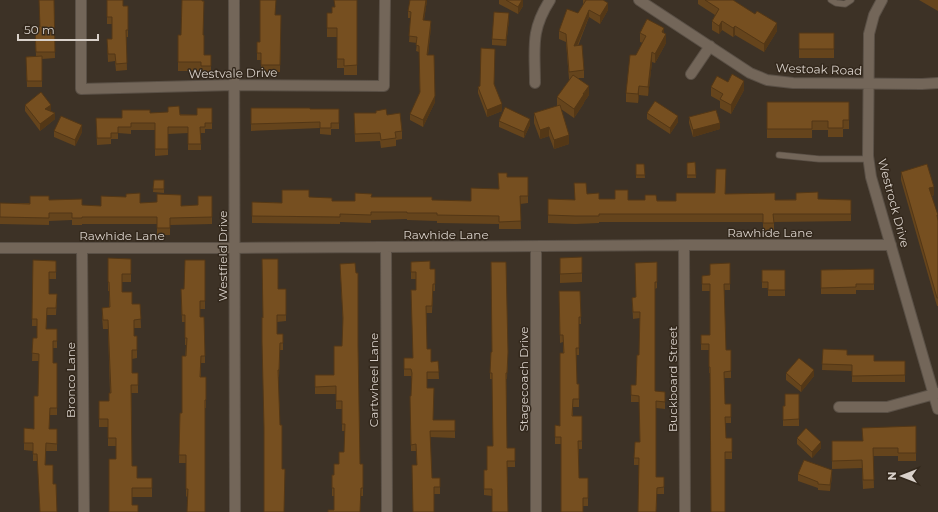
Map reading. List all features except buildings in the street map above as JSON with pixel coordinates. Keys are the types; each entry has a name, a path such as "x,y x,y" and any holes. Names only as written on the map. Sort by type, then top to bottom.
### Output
{"street":[{"name":"Westvale Drive","path":"81,0 81,89 234,85 384,86 385,0"},
{"name":"Westfield Drive","path":"234,0 236,512"},
{"path":"535,83 535,35 539,20 550,0"},
{"name":"Westoak Road","path":"639,0 750,73 767,80 793,83 938,83"},
{"name":"Westrock Drive","path":"882,0 874,15 869,34 868,159 871,177 936,394 938,409"},
{"path":"691,74 710,46"},
{"name":"Buckboard Street","path":"684,245 685,512"},
{"name":"Rawhide Lane","path":"0,248 891,245"},
{"name":"Cartwheel Lane","path":"386,247 387,512"},
{"name":"Stagecoach Drive","path":"536,247 536,512"},
{"name":"Bronco Lane","path":"82,248 84,512"},
{"path":"839,407 887,407 936,394"}],"lane":[{"path":"831,0 836,3 845,4 851,0"},
{"path":"779,155 819,159 868,159"}]}
